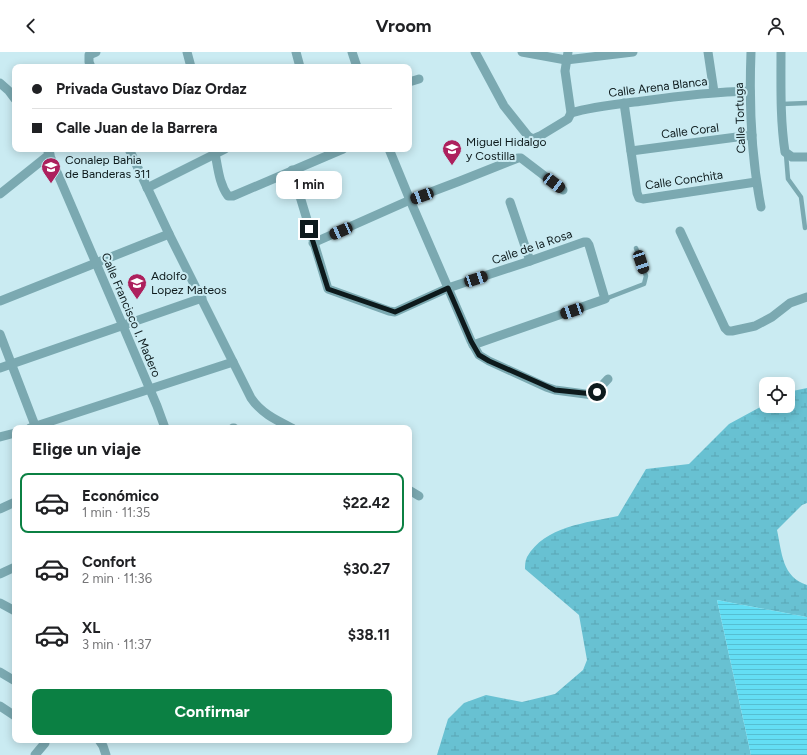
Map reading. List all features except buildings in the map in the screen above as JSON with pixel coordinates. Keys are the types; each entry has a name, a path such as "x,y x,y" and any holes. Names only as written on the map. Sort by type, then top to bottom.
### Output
{"street":[{"path":"90,64 89,55 96,52"},
{"path":"186,52 190,64"},
{"path":"296,52 299,64"},
{"path":"352,52 356,64"},
{"path":"475,52 504,106 528,136 533,138 540,136 568,119 571,113 565,71 567,56"},
{"path":"522,52 567,56 632,52"},
{"path":"708,52 714,92"},
{"name":"Calle Tortuga","path":"751,52 750,91 752,135 756,182 761,207"},
{"path":"781,52 785,152 792,157 807,157"},
{"path":"412,81 420,79"},
{"path":"0,83 12,95"},
{"name":"Calle Arena Blanca","path":"571,113 624,103 714,92 750,91"},
{"name":"Calle Conchita","path":"624,103 639,198 643,199 756,182"},
{"name":"Calle Coral","path":"631,150 752,135"},
{"path":"0,194 48,152"},
{"name":"Calle Francisco I. Madero","path":"48,152 164,425"},
{"path":"130,152 169,234 255,404 268,416 286,425"},
{"path":"147,188 212,152"},
{"path":"214,152 218,173 228,196 233,196 292,170 326,152"},
{"path":"390,152 448,288 479,355 489,361 555,390 593,394 608,379"},
{"path":"292,170 313,243 410,200 518,158 563,190"},
{"path":"510,202 530,261"},
{"path":"680,231 728,331 755,326 772,317 790,302 807,297"},
{"path":"0,301 169,234"},
{"name":"Calle de la Rosa","path":"313,243 328,289 395,312 448,288 587,242 605,299"},
{"path":"0,368 202,298"},
{"path":"473,344 605,299"},
{"path":"0,334 12,364 32,425"},
{"path":"39,425 233,362"},
{"path":"0,437 12,434"},
{"path":"412,492 419,496"},
{"path":"0,509 12,503"},
{"path":"0,574 12,568"},
{"path":"0,603 12,609"},
{"path":"0,672 12,680"},
{"path":"0,706 12,714"},
{"path":"35,755 45,743"},
{"path":"101,743 106,755"}],"lane":[{"path":"782,104 807,103"},
{"path":"785,152 788,178 801,197 805,228"},
{"path":"605,299 644,284 646,276 636,248"}],"green space":[{"path":"807,388 807,503 802,505 777,530 784,563 792,576 807,585 807,617 717,600 751,755 437,755 448,719 464,703 486,695 522,702 555,694 583,670 587,660 579,615 525,569 527,557 535,547 544,538 555,532 580,524 618,516 646,469 689,464 729,424 759,408 759,413 795,413 795,391"}],"shaded area":[{"path":"717,600 807,617 807,755 751,755"}],"place":[{"name":"Miguel Hidalgo y Costilla","path":"452,166"},
{"name":"Conalep Bahia de Banderas 311","path":"51,184"},
{"name":"Adolfo Lopez Mateos","path":"137,300"}],"route":[{"path":"309,229 328,289 388,311 395,312 448,288 471,341 479,355 489,361 555,390 593,394 597,392"}]}
